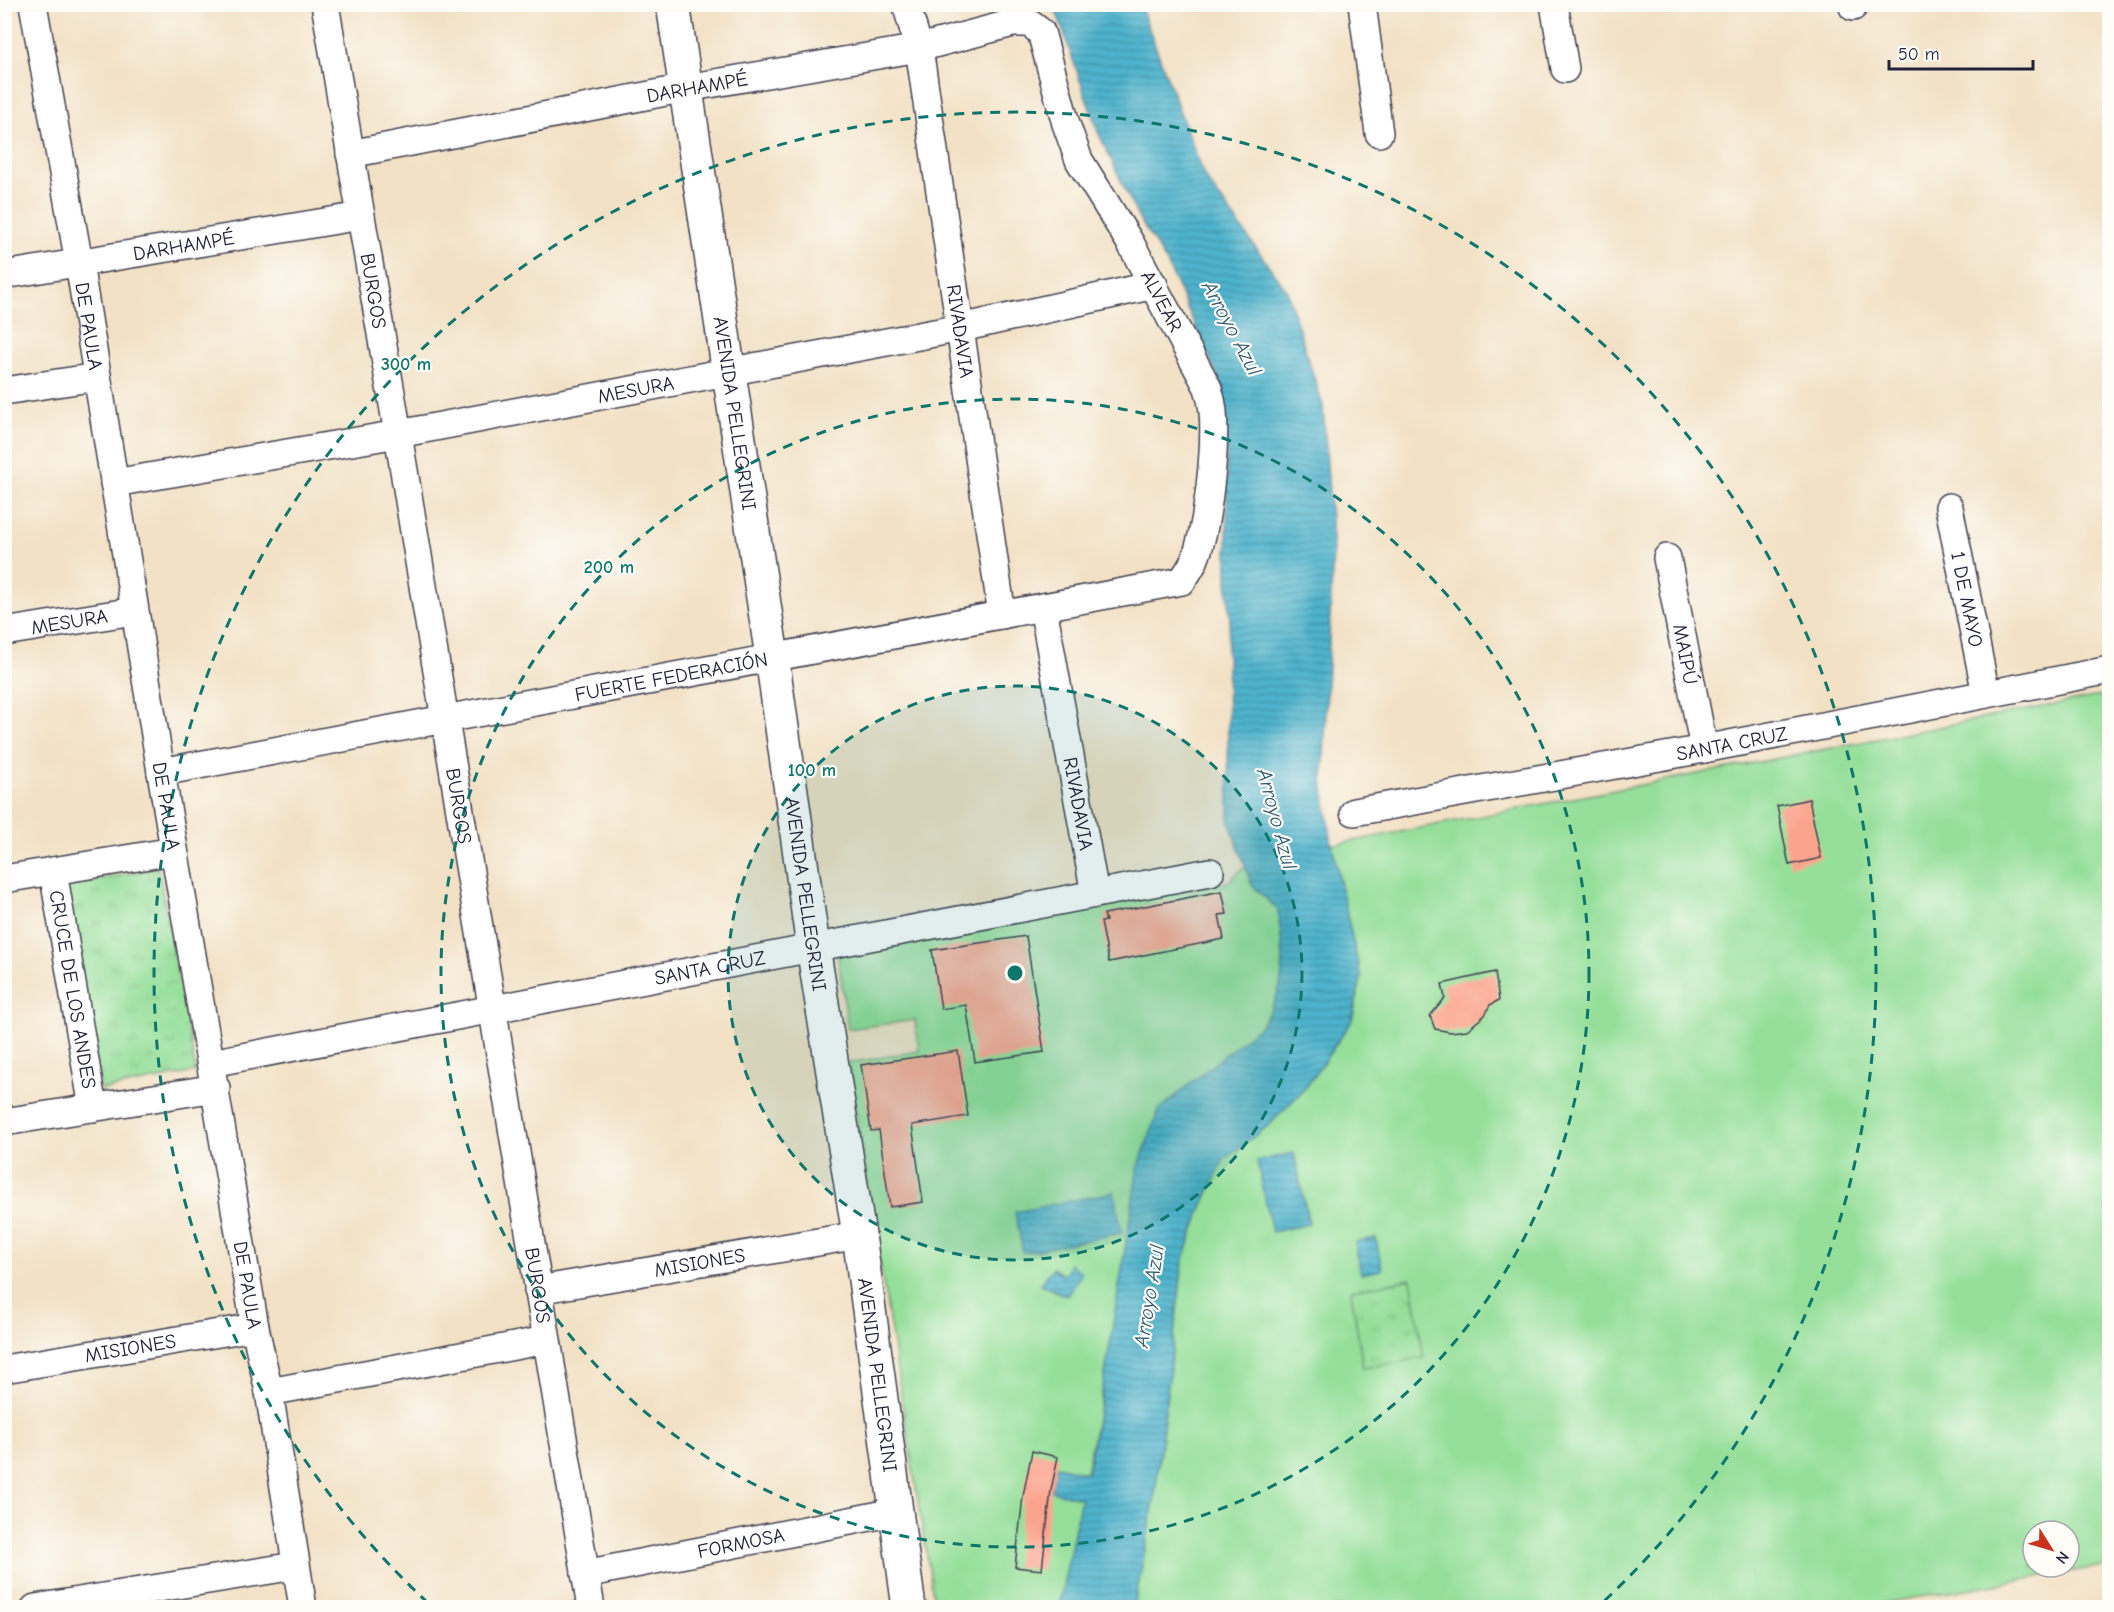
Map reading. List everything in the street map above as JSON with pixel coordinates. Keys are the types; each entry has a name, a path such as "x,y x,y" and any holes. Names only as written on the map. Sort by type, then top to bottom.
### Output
{"main road":[{"name":"AVENIDA PELLEGRINI","path":"673,4 772,657 813,947 862,1198 859,1234 909,1608"}],"street":[{"name":"DE PAULA","path":"33,4 79,263 134,612 255,1327 269,1392 303,1608"},
{"name":"BURGOS","path":"325,4 445,718 590,1607"},
{"name":"RIVADAVIA","path":"906,4 919,48 1002,615"},
{"path":"1362,4 1379,133"},
{"path":"1554,4 1565,69"},
{"name":"DARHAMPÉ","path":"350,154 686,88 919,48 1021,21 1041,32"},
{"name":"ALVEAR","path":"1041,32 1066,124 1079,160 1131,244 1208,388 1213,409 1214,437 1203,522 1193,563 1182,581"},
{"name":"DARHAMPÉ","path":"4,275 360,216"},
{"name":"MESURA","path":"114,483 398,434 961,328 1154,285"},
{"path":"4,391 97,376"},
{"name":"1 DE MAYO","path":"1950,507 1986,694"},
{"name":"MAIPÚ","path":"1667,558 1704,749"},
{"name":"FUERTE FEDERACIÓN","path":"161,772 1182,581"},
{"name":"RIVADAVIA","path":"1043,607 1095,894"},
{"name":"MESURA","path":"4,632 134,612"},
{"name":"SANTA CRUZ","path":"1354,812 1704,749 2109,670"},
{"path":"4,879 174,851"},
{"name":"CRUCE DE LOS ANDES","path":"53,871 93,1108"},
{"name":"SANTA CRUZ","path":"4,1122 93,1108 213,1076 491,1009 1210,872"},
{"name":"MISIONES","path":"538,1290 859,1234"},
{"name":"MISIONES","path":"4,1369 255,1327"},
{"path":"269,1392 546,1340"},
{"name":"FORMOSA","path":"585,1574 895,1512"},
{"path":"35,1608 295,1566"}],"green space":[{"path":"2109,694 2109,1565 2081,1570 2081,1519 2021,1519 2021,1579 2026,1579 1860,1607 1134,1608 1154,1501 1183,1261 1201,1209 1224,1159 1269,1125 1307,1086 1352,1021 1361,978 1332,845"},
{"path":"1245,866 1252,885 1278,910 1283,956 1281,983 1271,1010 1261,1025 1159,1110 1138,1167 1102,1394 1059,1607 935,1607 848,1063 919,1051 915,1020 848,1029 838,955 1228,882"},
{"path":"158,868 196,1072 101,1090 64,886"},
{"path":"1411,1279 1424,1358 1363,1368 1351,1290"}],"water":[{"name":"Arroyo Azul","path":"1054,5 1140,5 1204,176 1287,291 1323,406 1333,549 1323,781 1332,845 1361,978 1352,1021 1307,1086 1269,1125 1224,1159 1201,1209 1183,1261 1154,1501 1134,1607 1059,1607 1081,1498 1051,1491 1056,1466 1087,1473 1102,1394 1138,1167 1159,1110 1261,1025 1277,996 1281,983 1283,956 1278,910 1252,885 1229,821 1227,651 1230,617 1227,581 1227,477 1222,386 1167,263 1138,217 1098,132"},
{"path":"1294,1153 1309,1224 1272,1232 1257,1161"},
{"path":"1114,1192 1122,1233 1023,1253 1015,1212"},
{"path":"1376,1238 1382,1270 1361,1274 1355,1242"},
{"path":"1070,1264 1082,1273 1067,1296 1040,1284 1053,1268 1063,1275"}],"building":[{"path":"1809,799 1821,858 1789,865 1777,806"},
{"path":"1222,891 1227,914 1219,915 1224,939 1109,962 1101,922 1106,921 1104,914"},
{"path":"1026,936 1044,1052 975,1062 966,1005 941,1009 932,950"},
{"path":"1495,972 1499,1000 1490,1005 1485,1015 1467,1030 1451,1032 1435,1029 1430,1016 1445,998 1442,984"},
{"path":"958,1051 968,1116 912,1125 923,1202 890,1207 879,1130 871,1131 861,1065"},
{"path":"1032,1451 1058,1457 1051,1490 1042,1570 1015,1567 1023,1496"}]}
